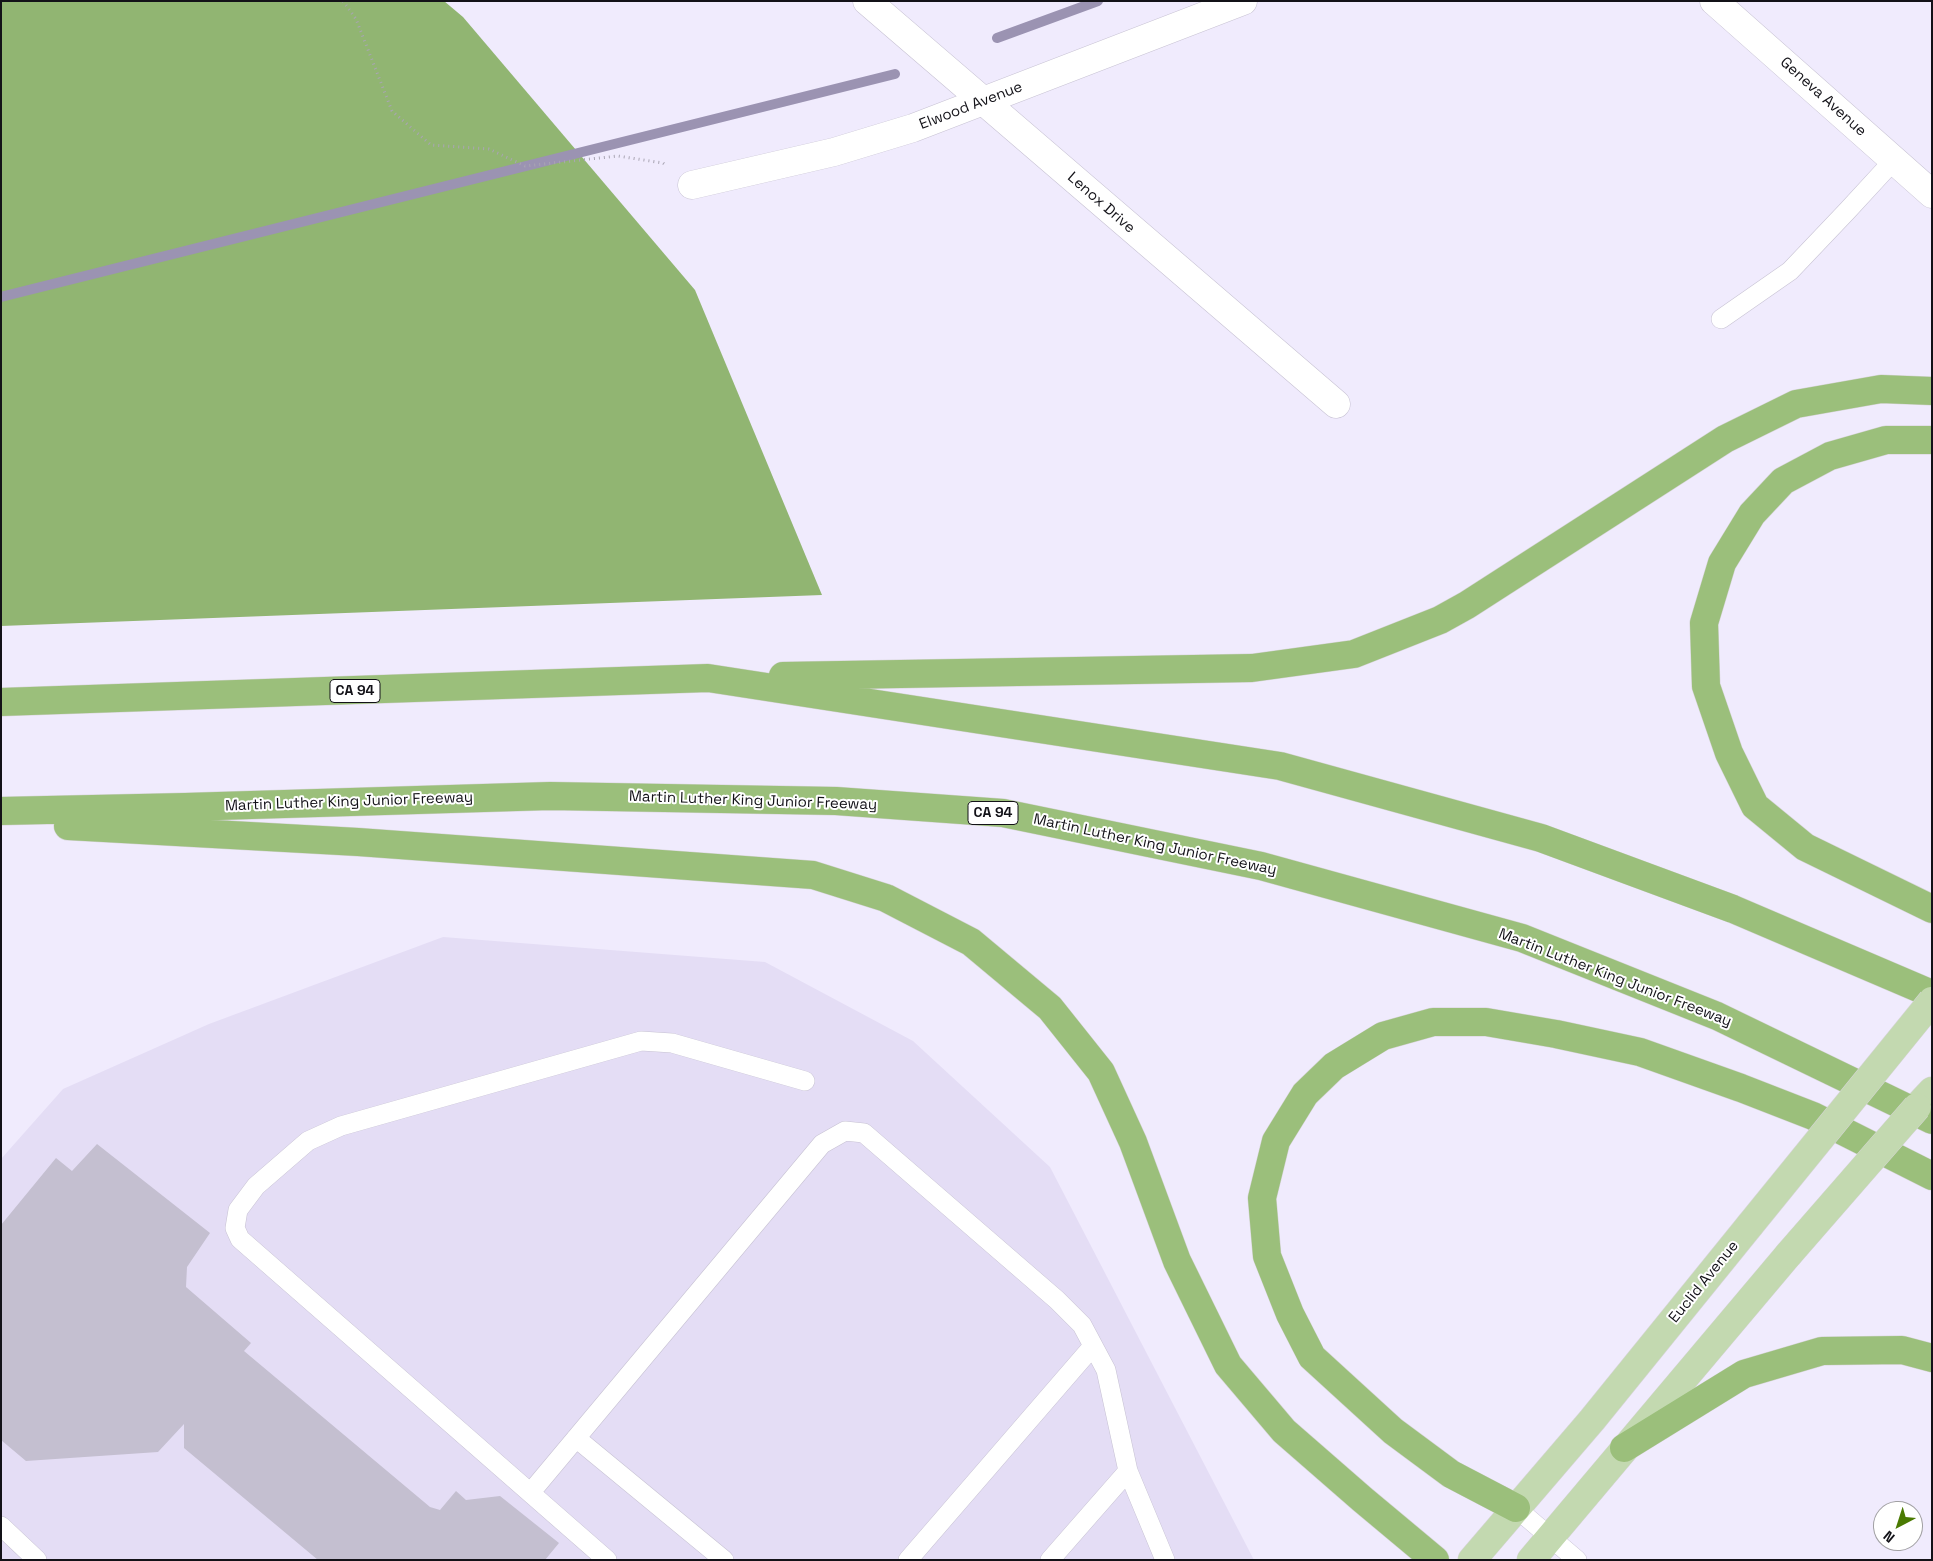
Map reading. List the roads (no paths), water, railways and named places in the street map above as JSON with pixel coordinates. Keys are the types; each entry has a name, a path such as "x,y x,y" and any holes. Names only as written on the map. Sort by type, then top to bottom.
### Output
{"highway":[{"path":"708,678 1252,668 1354,654 1440,620 1467,606 1725,439 1796,404 1881,389 1932,391"},
{"path":"1932,440 1886,440 1830,456 1783,481 1752,514 1722,563 1704,622 1706,686 1729,753 1756,806 1805,847 1932,909"},
{"name":"CA 94","path":"1,702 708,678 1280,766 1541,838 1733,909 1932,994"},
{"name":"Martin Luther King Junior Freeway","path":"1,810 194,807 550,796 836,801 1003,813 1261,866 1522,938 1717,1016 1932,1120"},
{"path":"1,821 358,842 812,875 886,898 972,942 1050,1008 1101,1072 1133,1142 1177,1261 1228,1365 1284,1431 1435,1560"},
{"path":"1516,1508 1452,1474 1393,1431 1354,1397 1312,1357 1283,1297 1267,1256 1262,1198 1276,1141 1305,1094 1334,1066 1384,1036 1433,1022 1486,1022 1556,1034 1640,1052 1741,1088 1813,1116 1932,1176"},
{"path":"1624,1448 1744,1374 1813,1353 1822,1351 1902,1350 1932,1358"}],"main road":[{"name":"Euclid Avenue","path":"1472,1560 1592,1420 1932,1001"},
{"path":"1531,1560 1788,1255 1932,1091"}],"street":[{"name":"Lenox Drive","path":"867,1 1336,404"},
{"name":"Elwood Avenue","path":"692,184 834,152 912,128 1243,1"},
{"name":"Geneva Avenue","path":"1714,1 1932,194"}],"lane":[{"path":"1721,319 1790,271 1894,160"},
{"path":"607,1560 240,1239 235,1228 238,1210 256,1186 308,1141 341,1126 641,1041 672,1043 805,1081"},
{"path":"530,1492 822,1144 845,1131 864,1133 1057,1300 1082,1325 1106,1370 1128,1471 1165,1560"},
{"path":"908,1560 1093,1346"},
{"path":"576,1438 724,1560"},
{"path":"1050,1560 1128,1471"},
{"path":"1516,1508 1577,1560"},
{"path":"1,1526 37,1560"}],"waterway":[{"path":"997,38 1098,1"},
{"path":"1,297 895,74"}]}
